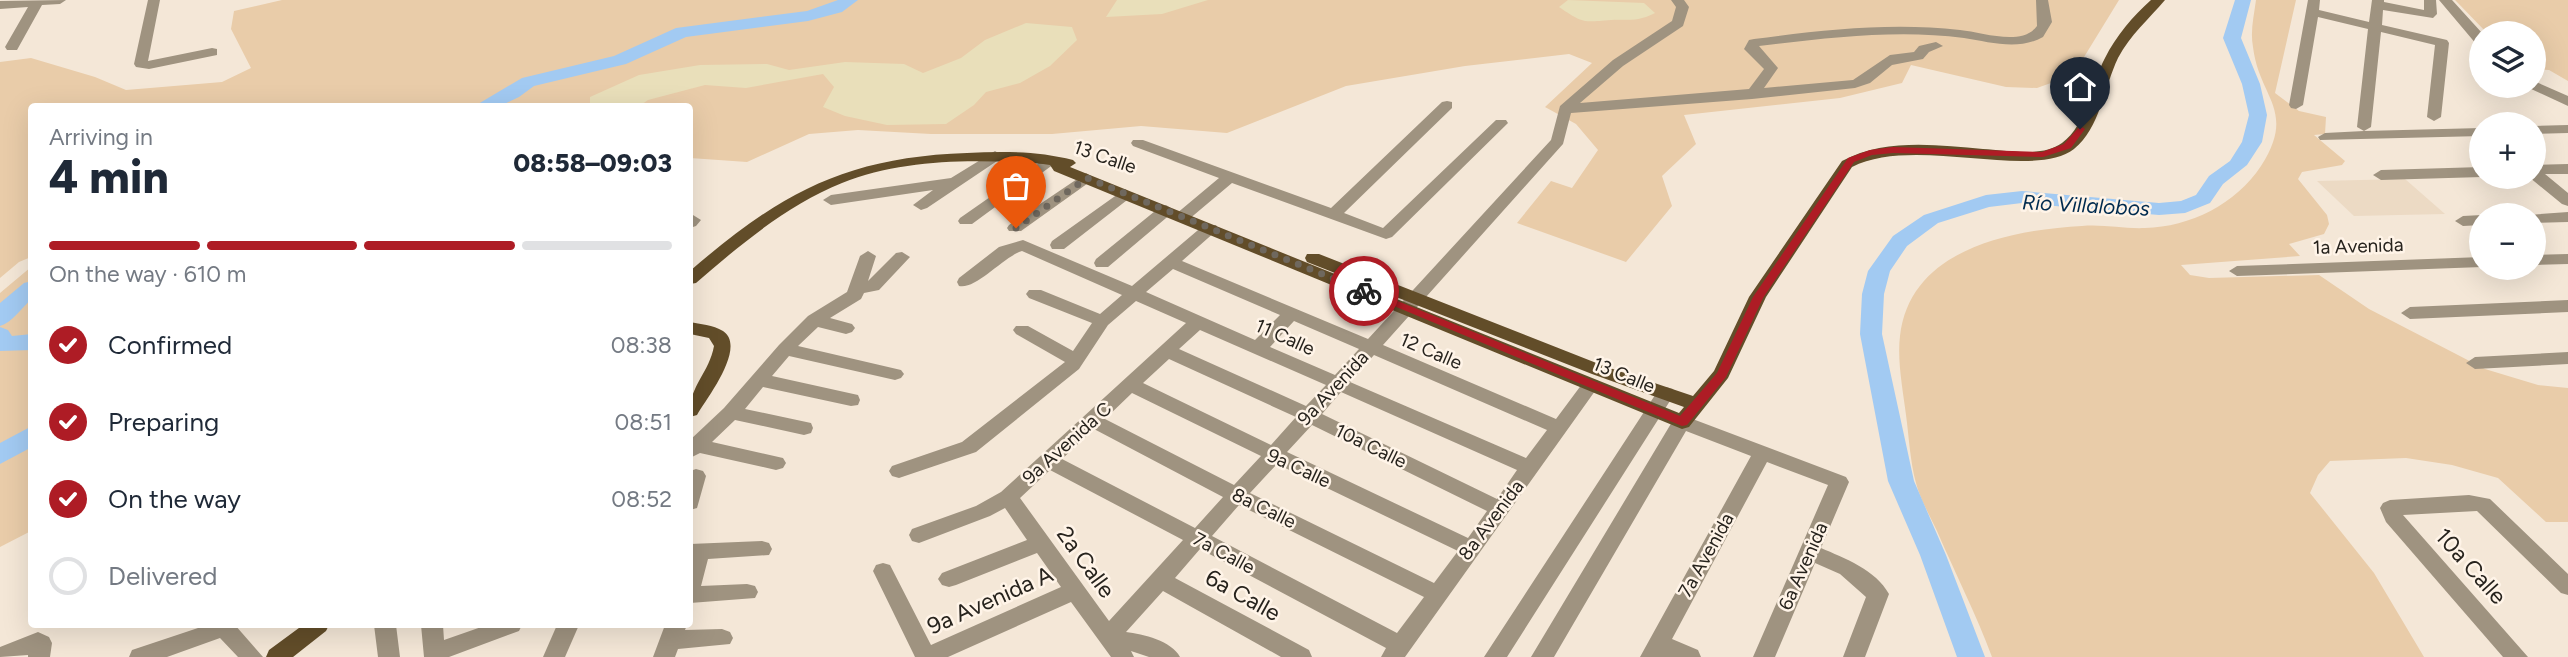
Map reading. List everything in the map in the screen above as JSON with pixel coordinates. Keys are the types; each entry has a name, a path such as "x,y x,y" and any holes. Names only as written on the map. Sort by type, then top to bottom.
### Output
{"main road":[{"path":"1682,422 1722,374 1758,297 1847,164 1862,155 1893,150 2026,156 2050,153 2067,146 2080,129 2118,48 2143,15 2159,0"},
{"path":"693,277 778,212 835,180 893,166 995,156 1053,162"},
{"name":"13 Calle","path":"1053,162 1059,168 1125,194 1411,303 1591,384 1661,402 1695,404"},
{"name":"13 Calle","path":"1053,162 1066,163 1093,172 1210,228 1598,370 1661,402 1682,422"},
{"path":"693,329 716,335 722,346 717,365 693,405"},
{"path":"277,657 314,628"}],"street":[{"path":"0,5 60,0"},
{"path":"154,0 141,64 149,65 212,52"},
{"path":"1565,110 1618,63 1678,23 1683,7 1677,0"},
{"path":"1752,95 1770,68 1751,49 1754,43 1872,29 1926,29 2000,39 2027,38 2041,32 2045,27 2042,0"},
{"path":"2364,127 2378,2 2428,15 2430,0"},
{"path":"2445,0 2469,27"},
{"path":"12,47 37,2"},
{"path":"2296,105 2313,6 2376,27 2442,43 2434,117"},
{"path":"1565,110 1855,84 1864,80 1889,59 1901,55 1918,55 1924,49 1936,46"},
{"path":"2546,91 2568,102"},
{"path":"1332,216 1447,105"},
{"name":"9a Avenida","path":"1114,645 1159,579 1558,141 1565,110"},
{"path":"1138,143 1386,234 1502,123"},
{"path":"2546,130 2568,129"},
{"path":"2325,137 2469,132"},
{"path":"922,205 995,156"},
{"path":"966,221 1053,162"},
{"path":"2546,171 2568,169"},
{"path":"2381,174 2469,172"},
{"path":"1016,228 1087,178"},
{"path":"1102,263 1228,178"},
{"path":"831,200 956,182"},
{"path":"2546,182 2568,201"},
{"path":"1058,245 1125,194"},
{"path":"2546,218 2568,217"},
{"path":"2463,220 2469,220"},
{"path":"898,471 969,447 1076,360 1102,321 1210,228"},
{"name":"11 Calle","path":"965,282 1005,251 1023,245 1530,468"},
{"path":"859,289 857,284 868,256"},
{"path":"693,448 731,413 785,349 814,320 846,302 859,289 873,286 902,257"},
{"path":"2546,260 2568,259"},
{"name":"12 Calle","path":"1171,262 1560,428"},
{"name":"1a Avenida","path":"2237,271 2469,262"},
{"path":"1035,294 1102,321"},
{"path":"2410,313 2568,306"},
{"path":"1258,348 1290,315"},
{"path":"814,320 846,328"},
{"name":"9a Avenida C","path":"919,535 983,511 1008,497 1198,322"},
{"path":"1022,330 1076,360"},
{"path":"785,349 895,374"},
{"name":"10a Calle","path":"1165,350 1308,415 1500,509"},
{"path":"2475,363 2568,358"},
{"path":"760,380 851,400"},
{"name":"8a Avenida","path":"1396,651 1591,384"},
{"name":"9a Calle","path":"1130,385 1272,456 1470,548"},
{"path":"1495,657 1661,402"},
{"path":"731,413 804,428"},
{"name":"8a Calle","path":"1092,420 1236,495 1437,594"},
{"path":"1542,657 1682,422 1762,453"},
{"path":"693,448 776,463"},
{"name":"6a Avenida","path":"1762,453 1839,482 1764,657"},
{"name":"7a Avenida","path":"1655,650 1762,453"},
{"name":"7a Calle","path":"1048,460 1196,538 1396,651"},
{"path":"693,490 696,477"},
{"name":"2a Calle","path":"1008,497 1114,645"},
{"name":"10a Calle","path":"2517,657 2393,517 2389,509 2395,506 2483,503 2568,587"},
{"path":"949,579 1040,543"},
{"path":"695,552 762,549"},
{"path":"1808,551 1847,568 1878,594 1854,657"},
{"path":"883,571 926,657"},
{"name":"6a Calle","path":"1159,579 1301,657"},
{"name":"9a Avenida A","path":"926,657 1074,591"},
{"path":"693,595 747,592"},
{"path":"140,657 182,649 219,628"},
{"path":"225,628 252,657"},
{"path":"385,628 389,657"},
{"path":"432,628 434,655 504,628"},
{"path":"552,656 566,628"},
{"path":"670,641 722,638"},
{"path":"1114,645 1129,639 1143,642 1169,657"},
{"path":"0,656 38,641 41,643 39,657"},
{"path":"1655,650 1690,657"}],"shaded area":[{"path":"282,0 2119,0 2073,75 2037,88 2006,87 1911,65 1902,83 1840,98 1684,115 1696,144 1662,176 1672,206 1626,262 1517,223 1551,181 1572,188 1598,150 1576,124 1545,107 1592,63 1569,54 1465,66 1346,86 1227,133 1141,126 1052,134 931,134 858,130 809,134 747,162 693,158 693,103 28,103 28,258 19,262 0,278 0,62 31,58 95,77 126,90 222,82 251,68 231,29 234,11"},
{"path":"2256,0 2296,0 2275,93 2299,111 2326,117 2325,134 2314,135 2345,161 2342,165 2302,172 2298,179 2327,215 2329,224 2324,234 2289,244 2300,256 2181,265 2190,275 2209,278 2319,275 2369,309 2485,369 2538,385 2568,388 2568,522 2546,522 2498,478 2452,465 2406,458 2330,461 2318,475 2310,493 2374,573 2424,657 1992,657 1914,475 1899,355 1900,336 1908,306 1923,283 1943,264 1968,250 1995,240 2054,228 2162,227 2195,218 2239,192 2261,166 2276,131 2273,105 2253,47 2252,29"},
{"path":"2455,0 2568,0 2568,81 2546,70 2546,21 2475,21"},
{"path":"2405,179 2445,214 2354,216 2317,181"},
{"path":"28,270 28,533 0,547 0,293"}],"sand":[{"path":"1117,0 1208,0 1162,14 1106,17"},
{"path":"1568,0 1644,3 1655,13 1634,20 1584,21 1559,7"},
{"path":"1026,23 1072,27 1077,40 1050,66 1020,83 986,92 974,105 946,124 887,125 845,116 823,107 834,87 823,74 746,88 705,85 644,103 590,103 590,97 639,75 700,65 767,64 789,70 845,62 904,64 923,73 961,58 985,40"}],"waterway":[{"path":"491,103 513,93 528,82 620,60 682,32 808,16 836,8 850,0"},
{"name":"Río Villalobos","path":"1971,657 1933,555 1901,481 1871,334 1873,294 1879,271 1900,241 1931,219 1986,201 2022,197 2159,209 2185,207 2203,199 2216,180 2237,165 2252,142 2258,115 2251,84 2232,38 2243,0"},
{"path":"0,319 11,304 28,291"},
{"path":"0,335 4,344 28,342"},
{"path":"0,455 28,438"}],"way so far":[{"path":"1016,228 1087,178 1364,291"}],"route":[{"path":"1364,291 1682,422 1722,374 1758,297 1843,168 1851,160 1870,153 1893,150 2043,155 2067,146 2080,129"}]}
